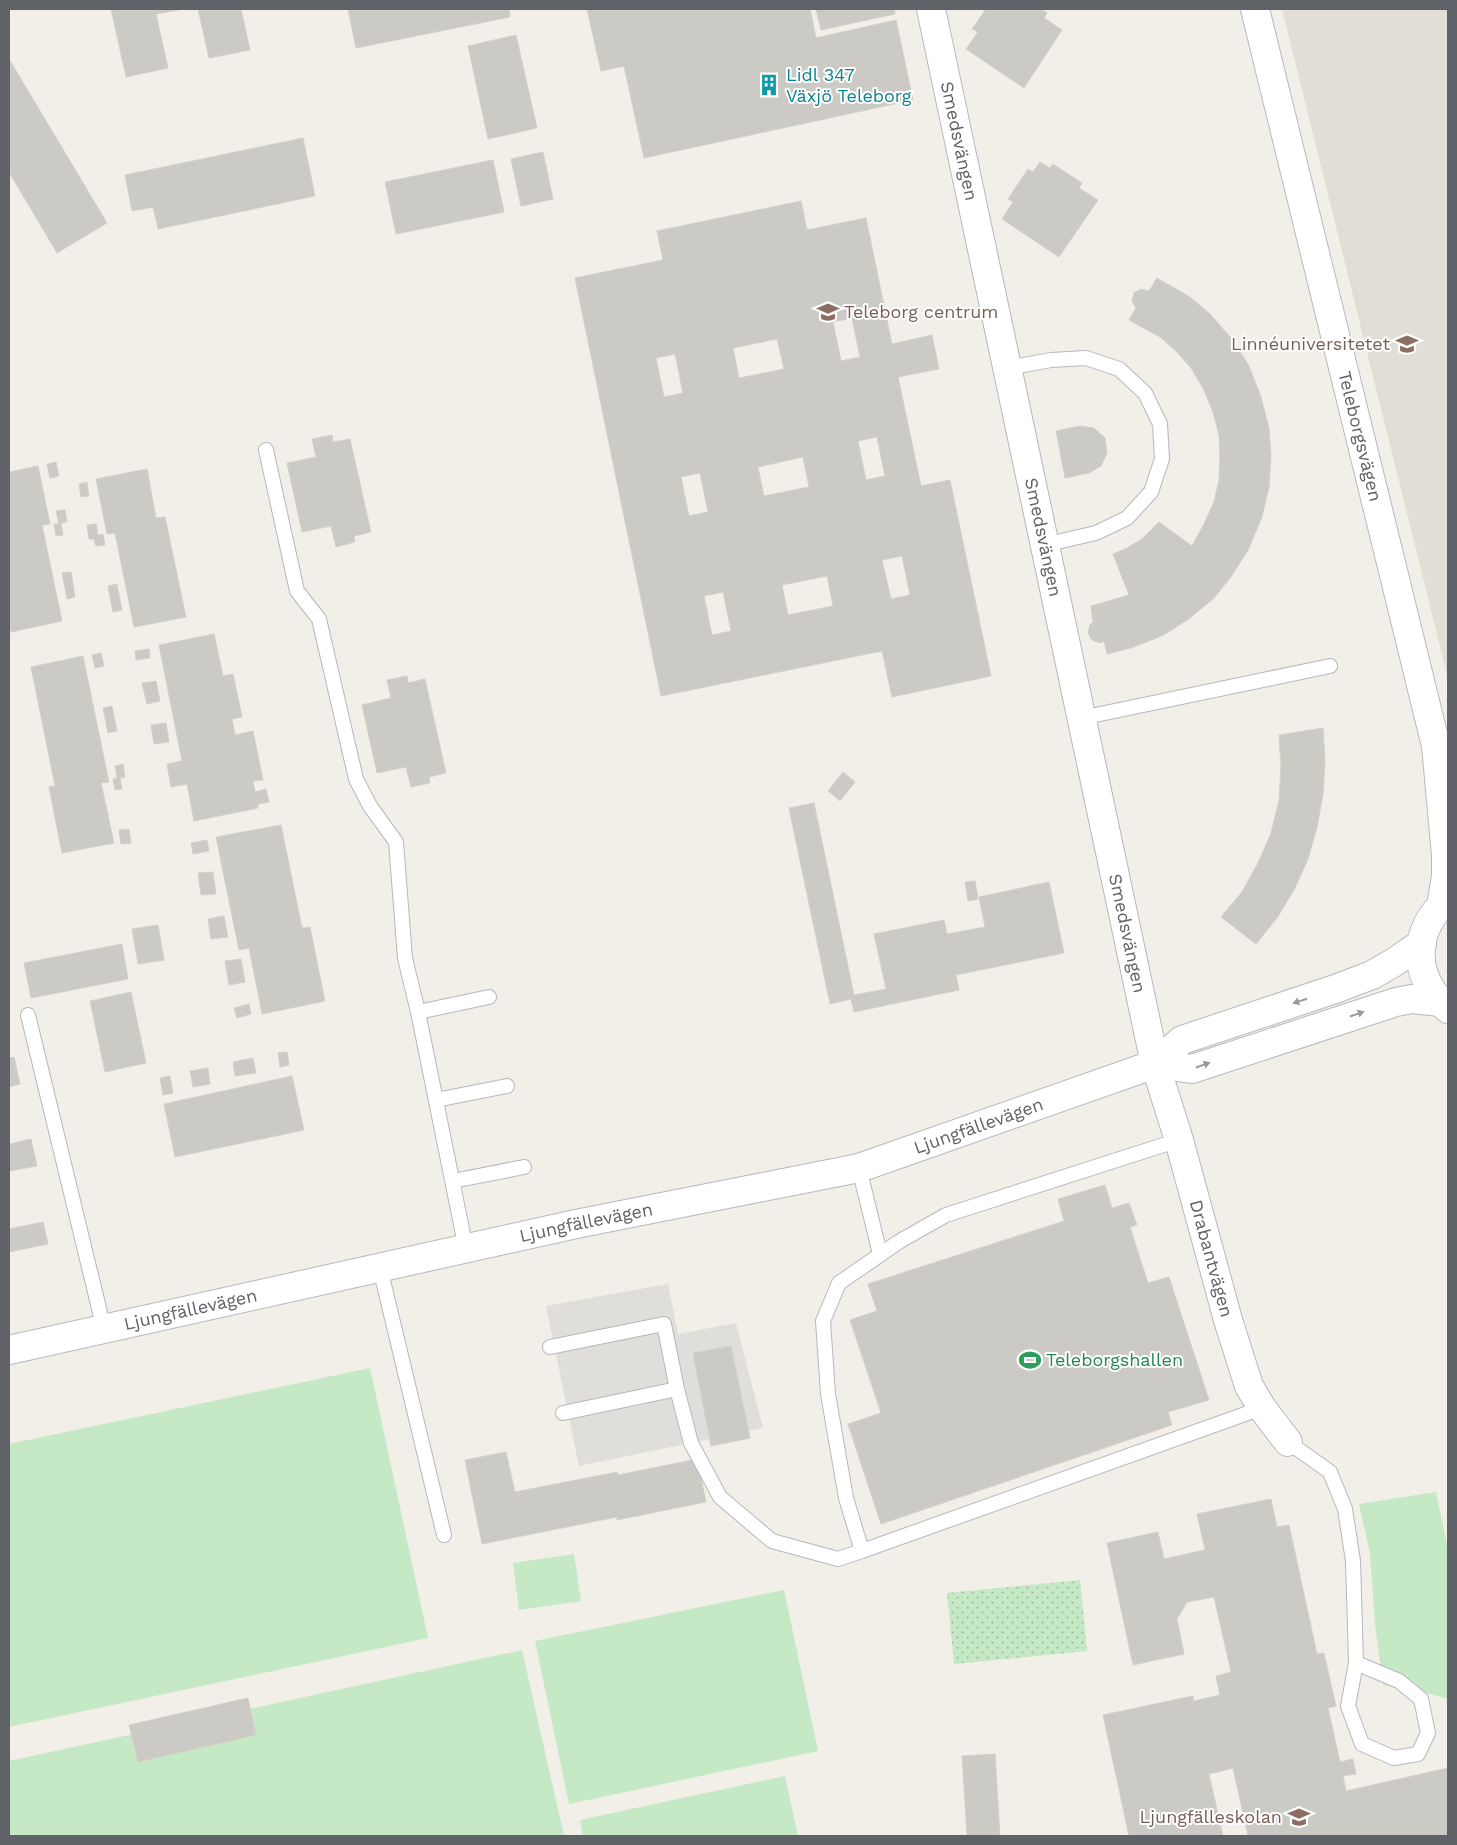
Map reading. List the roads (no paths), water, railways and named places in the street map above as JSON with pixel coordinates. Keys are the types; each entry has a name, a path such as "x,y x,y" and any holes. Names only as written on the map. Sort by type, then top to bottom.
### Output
{"street":[{"name":"Smedsvängen","path":"931,9 1155,1064"},
{"name":"Teleborgsvägen","path":"1255,9 1436,746 1446,855 1444,903"},
{"name":"Teleborgsvägen","path":"1436,746 1448,772"},
{"path":"1444,903 1428,923 1422,943 1421,960 1425,977 1432,992 1444,1005"},
{"name":"Ljungfällevägen","path":"9,1350 576,1224 859,1168 1155,1064 1182,1040 1372,975 1422,943"},
{"name":"Ljungfällevägen","path":"1155,1064 1192,1069 1396,1002 1412,1000 1444,1005"},
{"name":"Drabantvägen","path":"1155,1064 1179,1140 1234,1339 1249,1386 1262,1408 1288,1442"}],"lane":[{"path":"1007,368 1051,360 1086,358 1119,370 1145,392 1160,424 1162,459 1160,467 1151,492 1127,518 1096,533 1044,545"},
{"path":"266,450 297,591 319,619 356,779 370,806 396,842 405,958 418,1012 466,1249"},
{"path":"1081,718 1330,666"},
{"path":"418,1012 489,997"},
{"path":"28,1015 104,1329"},
{"path":"436,1100 508,1086"},
{"path":"862,1551 846,1498 828,1394 823,1321 839,1283 900,1240 946,1215 1179,1140"},
{"path":"453,1182 524,1167"},
{"path":"859,1168 880,1254"},
{"path":"380,1268 444,1535"},
{"path":"550,1347 664,1324 677,1389 691,1443 720,1497 772,1541 838,1559 1262,1408"},
{"path":"563,1413 677,1389"},
{"path":"1288,1442 1330,1472 1345,1509 1353,1561 1356,1663 1348,1706 1362,1744 1394,1758 1418,1754 1428,1733 1420,1699 1399,1681 1356,1663"}],"place":[{"name":"Lidl 347 Växjö Teleborg","path":"769,85"},
{"name":"Teleborg centrum","path":"828,312"},
{"name":"Linnéuniversitetet","path":"1407,344"},
{"name":"Teleborgshallen","path":"1030,1360"},
{"name":"Ljungfälleskolan","path":"1299,1817"}]}
